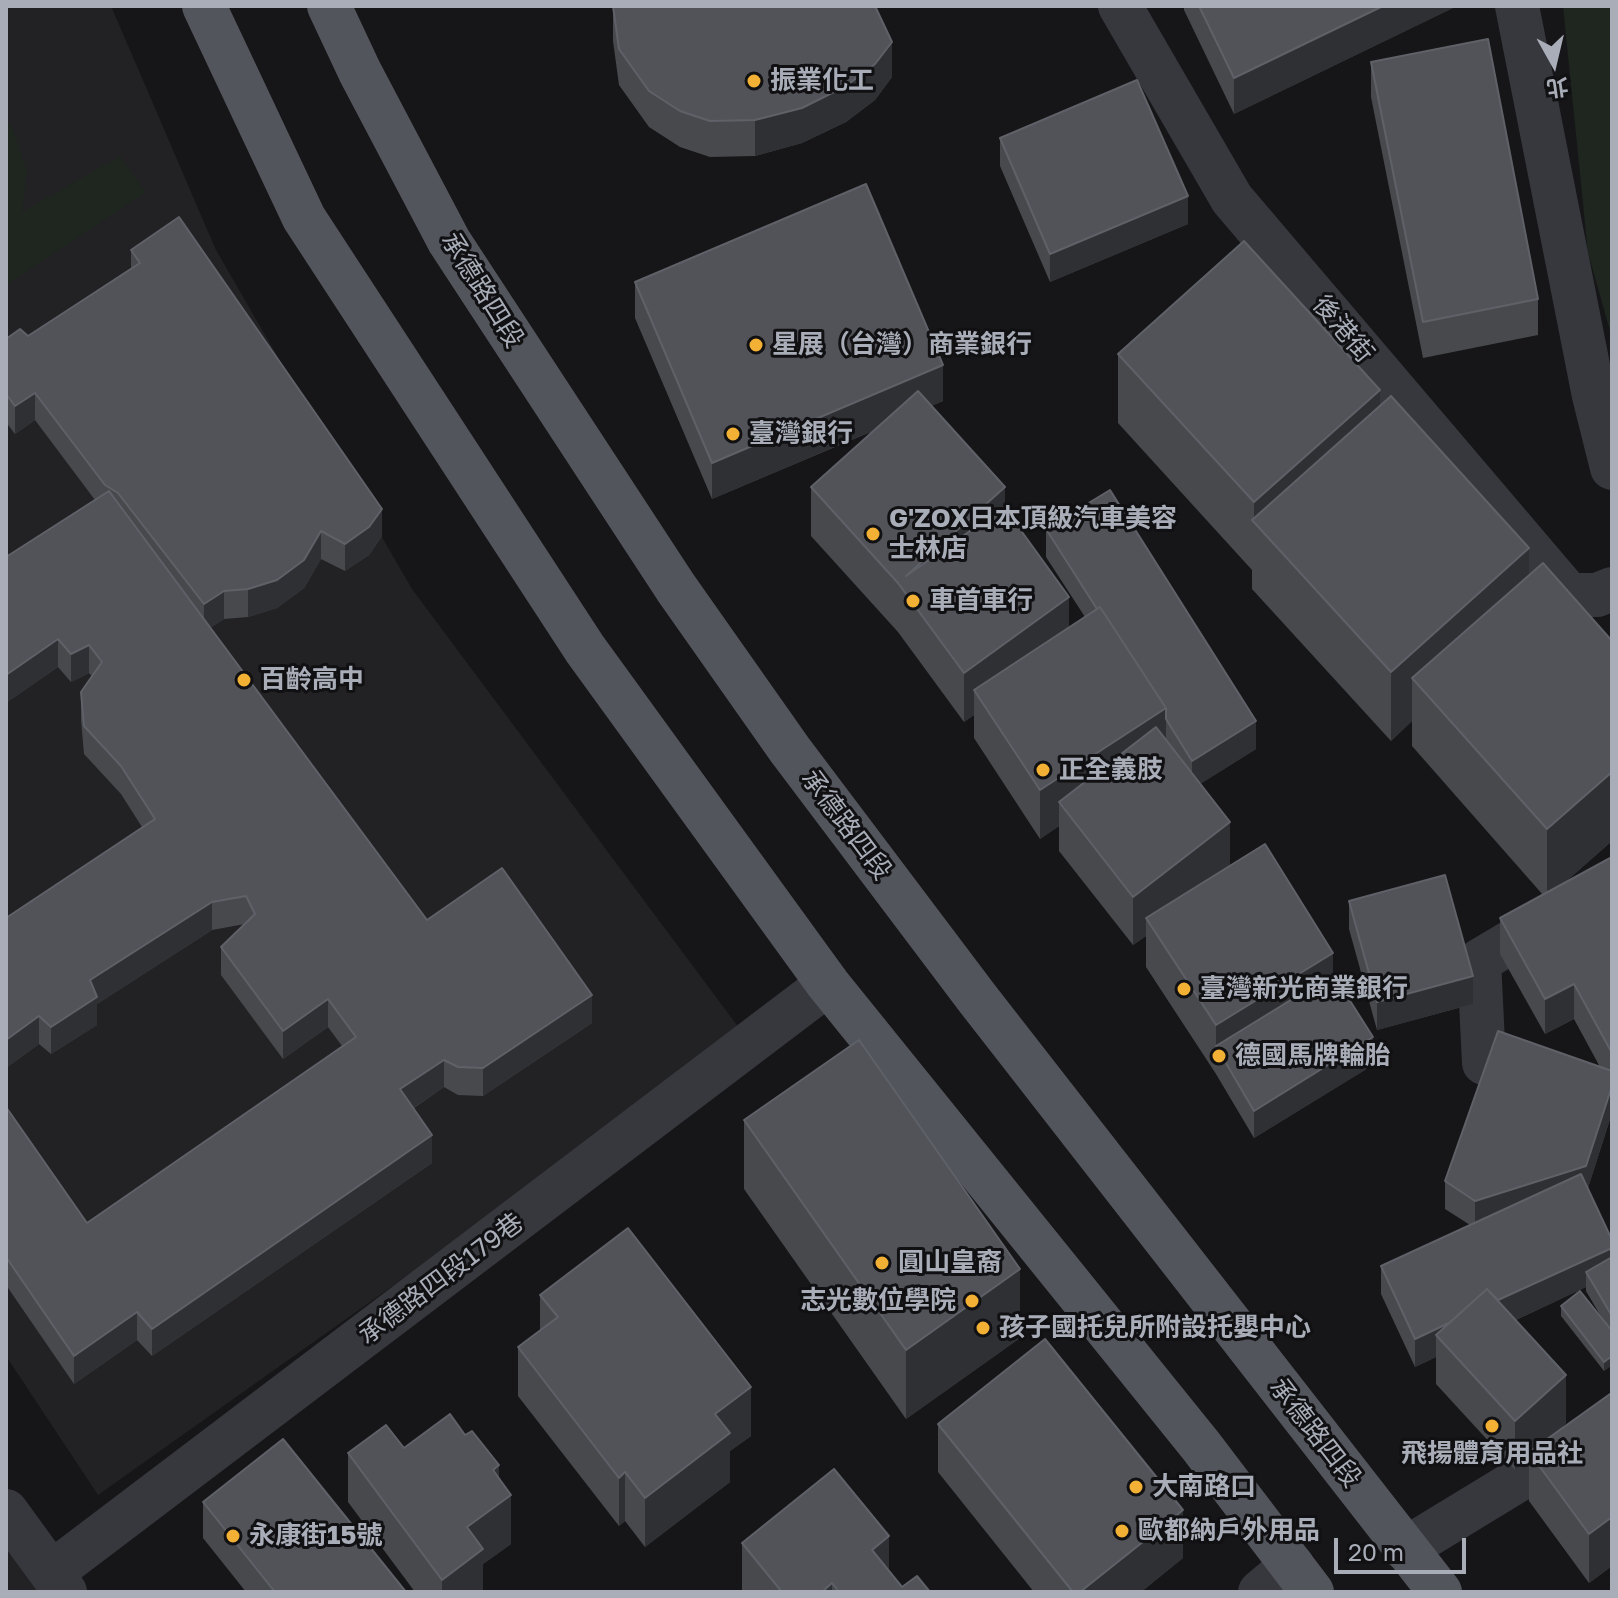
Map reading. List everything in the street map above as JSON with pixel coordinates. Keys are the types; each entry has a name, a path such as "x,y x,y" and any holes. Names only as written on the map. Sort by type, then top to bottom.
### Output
{"main road":[{"path":"204,6 304,218 585,649 828,984 1201,1446 1288,1583"},
{"name":"承德路四段","path":"329,6 360,72 449,241 684,600 790,750 977,998 1440,1592"}],"street":[{"name":"後港街","path":"1120,6 1232,199 1569,595 1597,595 1612,589"},
{"path":"1517,6 1594,396 1612,468"},
{"path":"1484,1063 1479,961 1612,882"},
{"name":"承德路四段179巷","path":"58,1582 828,984"},
{"path":"1405,1549 1612,1423"},
{"path":"6,1511 58,1582"}],"shaded area":[{"name":"百齡高中","path":"6,6 111,6 216,250 412,589 745,1036 98,1495 6,1356"},
{"path":"1563,6 1612,6 1612,338 1588,253"},
{"path":"6,119 13,129 27,171 22,212 120,156 145,193 6,285"},
{"path":"6,1547 38,1592 6,1592"}],"building":[{"name":"振業化工","path":"613,6 875,6 892,42 875,64 846,86 802,108 755,120 710,121 680,111 649,91 619,49"},
{"path":"1199,6 1383,6 1234,78"},
{"path":"1488,39 1538,299 1423,322 1371,62"},
{"path":"1137,80 1188,196 1050,254 1000,138"},
{"path":"866,184 943,365 712,463 635,282"},
{"path":"179,217 382,509 369,527 345,544 321,531 304,560 277,580 248,589 224,591 204,604 118,493 105,485 35,393 15,406 6,394 6,339 20,329 28,336 140,263 131,250"},
{"path":"1244,241 1380,390 1254,502 1118,354"},
{"path":"918,391 1005,487 906,576 1004,507 1069,597 964,673 898,583 811,487"},
{"path":"1391,396 1529,548 1391,672 1252,520"},
{"path":"1110,490 1256,721 1192,761 1166,719 1166,708 1046,529"},
{"path":"109,491 427,920 502,868 592,995 483,1068 458,1067 444,1060 400,1089 432,1135 152,1329 137,1312 74,1356 6,1257 6,1107 87,1223 356,1037 328,999 283,1031 221,947 255,914 246,896 212,902 90,980 97,997 51,1027 39,1016 6,1040 6,918 155,819 121,766 84,726 81,692 102,662 89,645 71,654 58,639 6,675 6,557"},
{"path":"1543,563 1612,641 1612,772 1547,829 1412,678"},
{"path":"1100,607 1166,708 1040,790 974,690"},
{"path":"1156,727 1230,822 1133,897 1059,802"},
{"path":"1265,844 1333,953 1216,1025 1146,918"},
{"path":"1612,857 1612,1053 1574,984 1545,999 1500,918"},
{"path":"1445,875 1473,976 1377,1002 1349,901"},
{"path":"1333,974 1373,1037 1254,1111 1216,1046"},
{"path":"1498,1031 1612,1071 1612,1086 1586,1166 1475,1201 1445,1181"},
{"path":"859,1040 1020,1269 906,1350 744,1120"},
{"path":"1581,1174 1612,1240 1612,1248 1498,1300 1487,1289 1449,1323 1415,1339 1381,1266"},
{"path":"628,1228 751,1387 715,1414 730,1433 645,1498 625,1472 619,1478 518,1347 558,1317 540,1295"},
{"path":"1612,1257 1612,1316 1586,1272"},
{"path":"1487,1289 1566,1375 1515,1421 1436,1335"},
{"path":"1580,1291 1612,1331 1612,1356 1604,1362 1561,1306"},
{"path":"1045,1339 1183,1510 1080,1592 1073,1592 938,1424"},
{"path":"1610,1394 1612,1517 1589,1534 1529,1452"},
{"path":"450,1414 465,1435 472,1431 499,1465 493,1470 511,1495 467,1527 483,1549 442,1580 348,1453 386,1425 404,1448"},
{"path":"283,1439 406,1592 275,1592 203,1502"},
{"path":"834,1469 889,1536 872,1550 902,1587 917,1576 930,1592 839,1592 832,1583 822,1592 782,1592 742,1543"}],"place":[{"name":"振業化工","path":"754,81"},
{"name":"星展（台灣）商業銀行","path":"756,345"},
{"name":"臺灣銀行","path":"733,434"},
{"name":"G'ZOX日本頂級汽車美容 士林店","path":"873,534"},
{"name":"車首車行","path":"913,601"},
{"name":"百齡高中","path":"244,680"},
{"name":"正全義肢","path":"1043,770"},
{"name":"臺灣新光商業銀行","path":"1184,989"},
{"name":"德國馬牌輪胎","path":"1219,1056"},
{"name":"圓山皇裔","path":"882,1263"},
{"name":"志光數位學院","path":"972,1301"},
{"name":"孩子國托兒所附設托嬰中心","path":"983,1328"},
{"name":"飛揚體育用品社","path":"1492,1426"},
{"name":"大南路口","path":"1136,1487"},
{"name":"歐都納戶外用品","path":"1122,1531"},
{"name":"永康街15號","path":"233,1536"}]}
